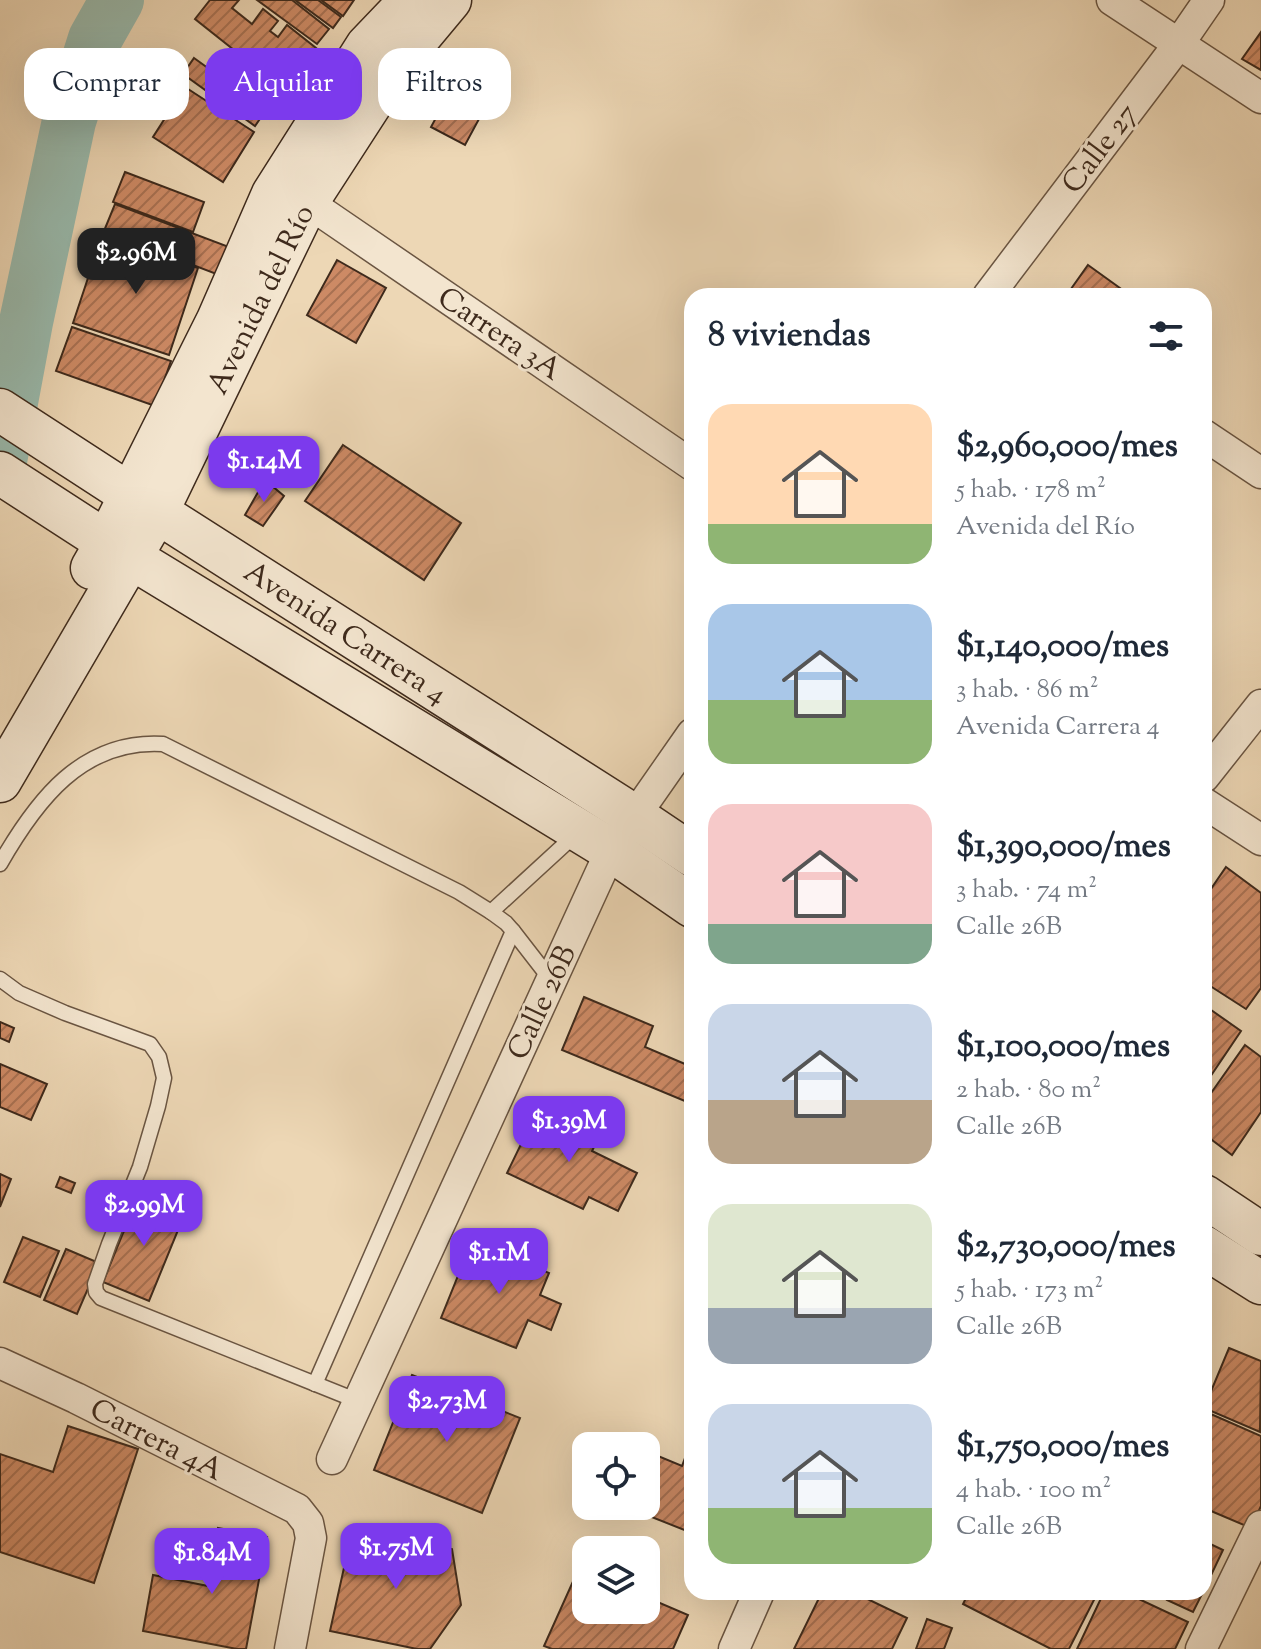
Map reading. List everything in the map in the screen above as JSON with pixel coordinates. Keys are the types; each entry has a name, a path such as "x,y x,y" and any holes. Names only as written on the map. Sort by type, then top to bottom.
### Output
{"main road":[{"name":"Avenida del Río","path":"144,503 273,194 367,46 411,0"},
{"name":"Avenida del Río","path":"0,781 119,550 307,202 395,66 450,0"},
{"name":"Avenida Carrera 4","path":"0,410 684,850"},
{"name":"Avenida Carrera 4","path":"0,473 119,550 595,840 684,901"},
{"name":"Avenida del Río","path":"0,727 119,550"},
{"path":"1212,1201 1261,1234"},
{"path":"1212,1252 1261,1283"}],"street":[{"path":"1112,0 1261,98"},
{"name":"Calle 27","path":"997,288 1209,0"},
{"name":"Carrera 3A","path":"307,202 684,460"},
{"path":"1212,440 1261,473"},
{"path":"1212,767 1261,705"},
{"path":"595,840 634,816 684,745"},
{"path":"1212,808 1261,840"},
{"name":"Calle 26B","path":"332,1459 551,980 595,840"},
{"name":"Carrera 4A","path":"0,1363 297,1509 308,1523 311,1538 290,1649"},
{"path":"1201,1649 1261,1526"},
{"path":"734,1649 755,1600"}],"lane":[{"path":"0,864 47,796 76,768 104,752 141,743 163,744 459,892 506,923 551,980"},
{"path":"491,912 595,840"},
{"path":"315,1384 513,931"},
{"path":"0,979 19,993 65,1013 150,1044 159,1057 164,1078 158,1106 140,1167 95,1284 101,1298 358,1401"}],"building":[{"path":"210,0 239,0 232,8 252,24 263,9 278,21 270,31 278,37 287,25 316,48 231,48 195,19"},
{"path":"257,0 292,0 329,29 317,44"},
{"path":"295,0 318,0 341,17 333,28"},
{"path":"321,0 354,0 343,16"},
{"path":"1261,32 1261,70 1242,59"},
{"path":"194,58 205,66 205,90 189,78 189,65"},
{"path":"189,90 205,100 205,120 236,120 254,132 223,182 153,137 164,120 189,120"},
{"path":"435,120 478,120 465,145 431,127"},
{"path":"125,172 204,202 193,232 113,202"},
{"path":"115,204 229,247 219,275 104,231"},
{"path":"102,236 198,268 169,355 73,323"},
{"path":"337,260 386,288 356,343 307,315"},
{"path":"1088,265 1120,288 1072,288"},
{"path":"72,327 171,361 155,406 56,371"},
{"path":"343,445 461,523 424,580 305,501"},
{"path":"265,480 284,496 263,526 245,515"},
{"path":"1226,867 1261,893 1261,988 1246,1009 1212,987 1212,887"},
{"path":"584,997 653,1026 645,1047 684,1064 684,1101 562,1050"},
{"path":"1212,1011 1241,1031 1212,1074"},
{"path":"0,1022 14,1028 9,1042 0,1038"},
{"path":"1245,1045 1261,1057 1261,1112 1232,1155 1212,1140 1212,1092"},
{"path":"0,1064 47,1084 31,1120 0,1107"},
{"path":"538,1109 599,1137 592,1151 637,1173 618,1211 589,1197 583,1209 507,1173"},
{"path":"0,1174 11,1179 0,1207"},
{"path":"60,1177 75,1183 71,1193 56,1187"},
{"path":"139,1194 185,1213 149,1301 103,1282"},
{"path":"23,1237 59,1251 40,1297 4,1282"},
{"path":"472,1241 549,1273 540,1295 561,1304 551,1330 528,1320 516,1348 441,1318"},
{"path":"66,1249 99,1263 77,1314 44,1300"},
{"path":"1229,1348 1261,1361 1260,1432 1212,1411 1212,1389"},
{"path":"412,1375 520,1418 482,1513 374,1470"},
{"path":"1212,1415 1261,1436 1261,1506 1251,1528 1212,1511"},
{"path":"68,1426 138,1449 94,1583 0,1552 0,1454 53,1472"},
{"path":"660,1457 682,1466 684,1461 684,1530 659,1520"},
{"path":"353,1527 452,1549 461,1605 430,1649 330,1631"},
{"path":"218,1528 267,1537 246,1649 143,1631 153,1575 208,1586"},
{"path":"1212,1545 1223,1550 1212,1573"},
{"path":"572,1584 572,1624 660,1624 660,1603 688,1615 673,1649 552,1649 544,1646"},
{"path":"818,1600 870,1600 907,1618 892,1649 794,1649"},
{"path":"965,1600 1094,1600 1069,1649 1051,1649 963,1604"},
{"path":"1100,1600 1141,1600 1188,1622 1175,1649 1077,1649"},
{"path":"1167,1600 1199,1600 1193,1612"},
{"path":"927,1619 952,1628 944,1649 916,1649"}],"waterway":[{"path":"0,461 69,121 95,39 117,0"}]}
